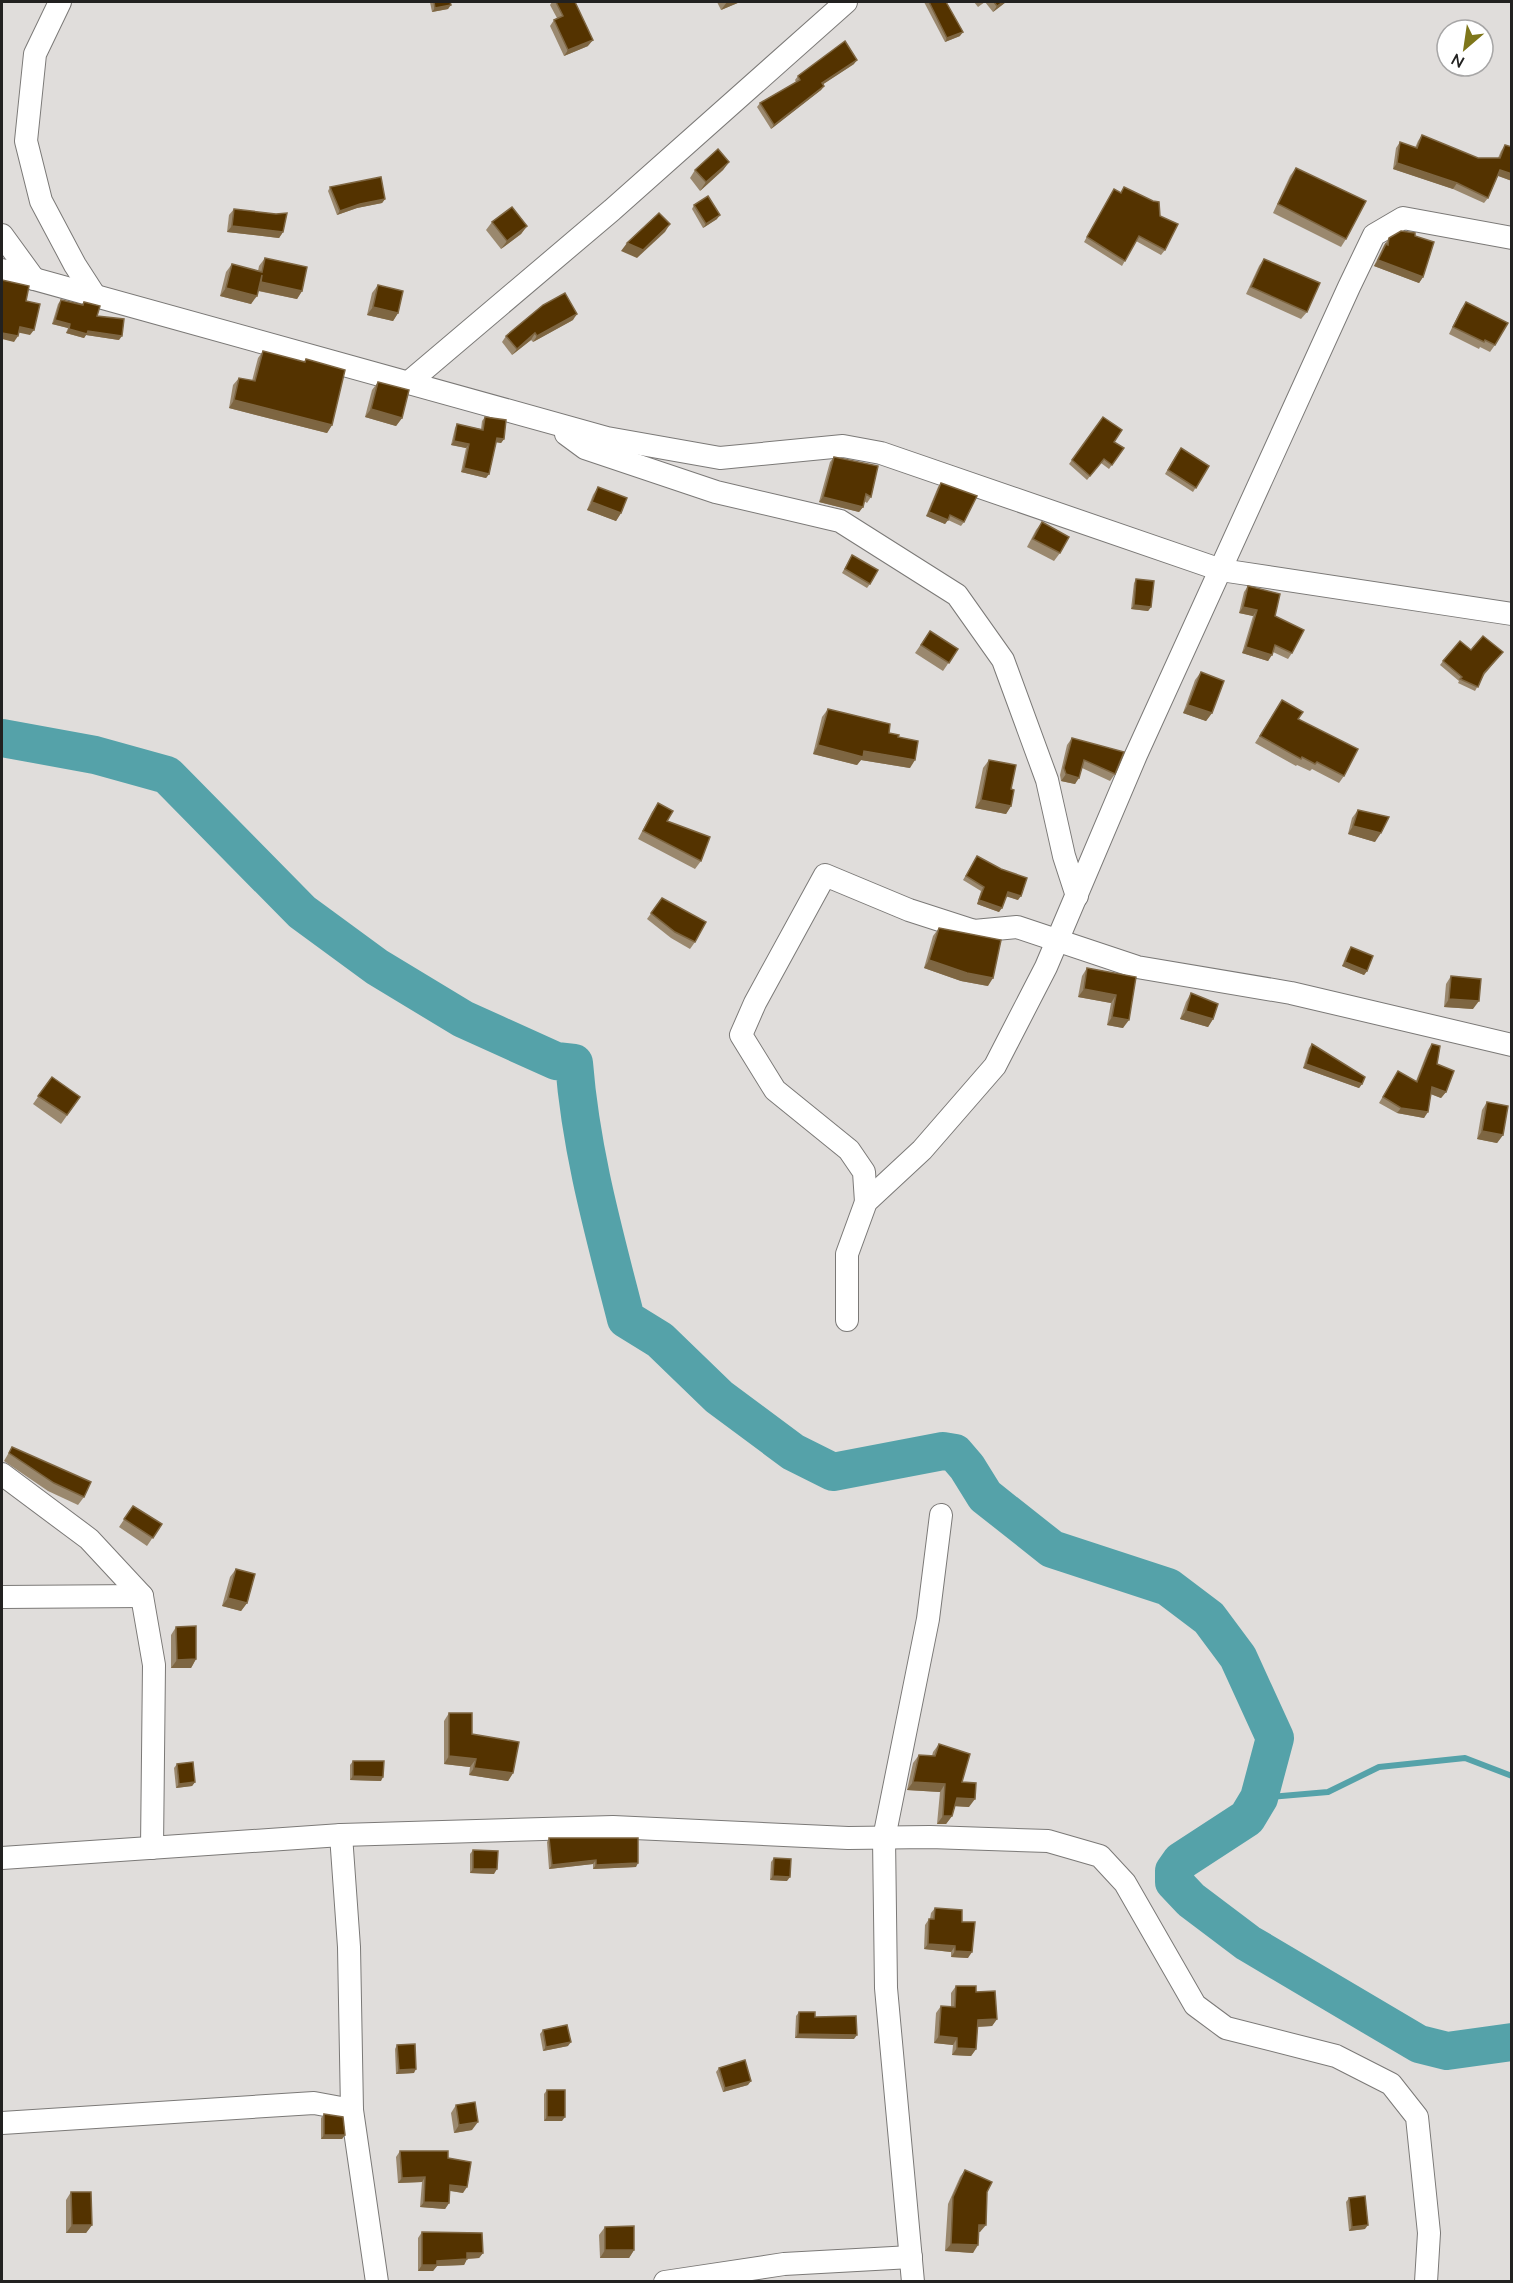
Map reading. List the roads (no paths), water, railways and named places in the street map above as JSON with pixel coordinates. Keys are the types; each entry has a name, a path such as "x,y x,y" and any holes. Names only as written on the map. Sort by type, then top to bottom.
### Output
{"street":[{"path":"60,2 35,54 26,141 41,201 75,265 95,296"},
{"path":"408,383 612,210 846,2"},
{"path":"866,1202 922,1150 995,1066 1046,967 1136,755 1374,235 1403,218 1512,238"},
{"path":"2,235 34,279"},
{"path":"2,270 606,438 720,458 843,446 881,453 1221,570 1512,614"},
{"path":"546,421 585,448 716,492 840,521 957,595 1004,660 1047,780 1064,856 1077,896"},
{"path":"847,1320 846,1254 866,1202 864,1172 849,1150 775,1090 741,1035 755,1003 825,874 909,910 974,931 1017,927 1137,967 1291,993 1512,1045"},
{"path":"2,1474 88,1539 142,1596 154,1665 152,1848"},
{"path":"913,2282 886,1988 884,1838 928,1619 941,1515"},
{"path":"2,1597 142,1596"},
{"path":"2,1858 341,1835 613,1827 848,1838 930,1837 1048,1841 1100,1856 1125,1883 1195,2005 1226,2028 1336,2056 1391,2084 1417,2117 1428,2233 1426,2282"},
{"path":"341,1835 349,1947 352,2110 377,2282"},
{"path":"2,2123 314,2103 352,2110"},
{"path":"665,2282 783,2264 911,2257"}],"waterway":[{"path":"2,738 95,755 167,775 302,912 377,967 463,1019 556,1061 574,1063 588,1160 626,1319 660,1340 719,1397 793,1452 833,1472 943,1451 955,1453 967,1467 985,1496 1052,1549 1168,1587 1209,1618 1238,1657 1275,1738 1259,1798 1247,1818 1181,1861 1174,1871 1174,1882 1191,1900 1248,1943 1419,2044 1447,2051 1512,2042"},
{"path":"1259,1798 1328,1792 1379,1767 1465,1758 1512,1776"}]}
